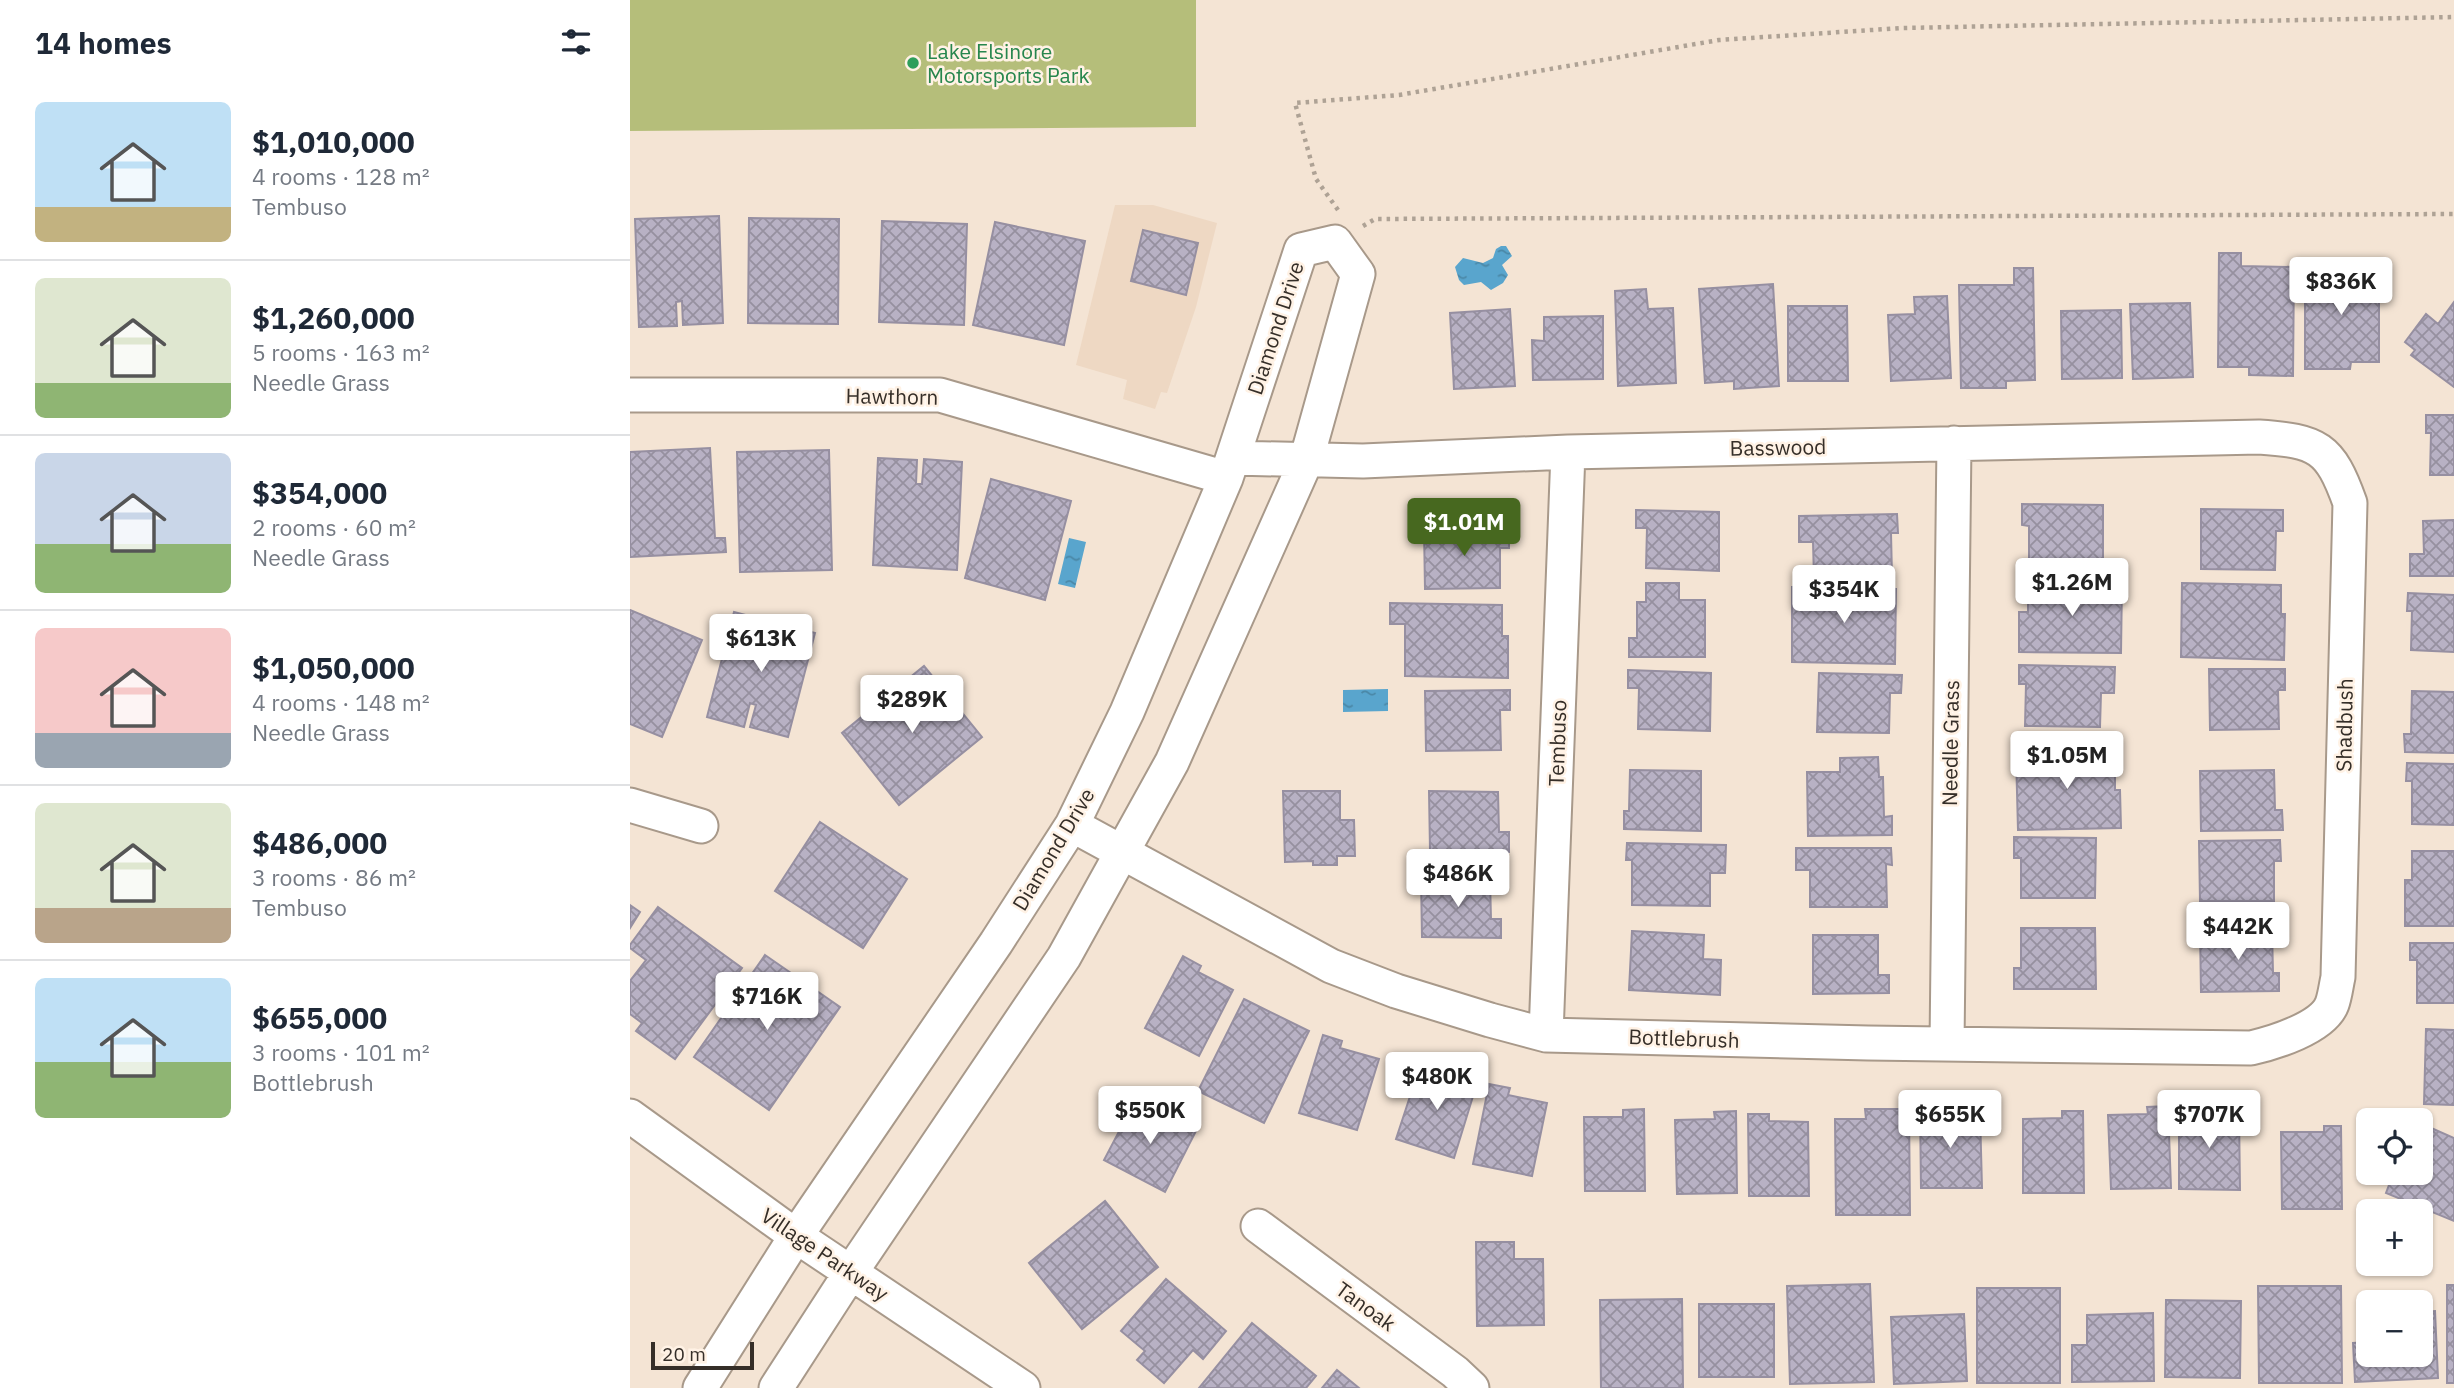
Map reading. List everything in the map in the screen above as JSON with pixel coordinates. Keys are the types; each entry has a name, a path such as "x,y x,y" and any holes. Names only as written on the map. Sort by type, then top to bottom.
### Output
{"street":[{"path":"776,1388 1057,967 1172,762 1306,461 1358,274 1335,242"},
{"name":"Diamond Drive","path":"700,1388 796,1236 996,943 1072,825 1127,712 1230,468 1301,250 1335,242"},
{"name":"Hawthorn","path":"630,395 940,395 1230,468"},
{"name":"Basswood","path":"1230,468 1306,461 1568,452 2259,436 2295,439 2320,450"},
{"name":"Needle Grass","path":"1947,1044 1954,443"},
{"name":"Shadbush","path":"2320,450 2339,473 2350,503 2338,977 2332,1007"},
{"name":"Tembuso","path":"1546,1035 1568,452"},
{"path":"630,805 701,827"},
{"name":"Bottlebrush","path":"1072,825 1331,966 1396,991 1546,1035 2251,1048 2287,1039 2313,1024 2332,1007"},
{"name":"Village Parkway","path":"630,1116 796,1236 1023,1388"},
{"name":"Tanoak","path":"1258,1226 1455,1372 1472,1388"}],"path":[{"path":"1335,242 1344,218 1316,179 1295,103 1399,95 1719,40 1902,28 2454,17"},
{"path":"1335,242 1376,219 2454,214"}],"shaded area":[{"path":"1115,205 1153,205 1217,223 1196,307 1167,393 1161,392 1155,409 1123,399 1127,380 1076,365"}],"green space":[{"name":"Lake Elsinore Motorsports Park","path":"630,0 1196,0 1196,127 630,131"}],"water":[{"path":"1506,246 1512,256 1502,265 1508,275 1503,283 1491,290 1481,282 1464,285 1459,280 1455,267 1463,258 1483,263 1493,258 1496,249"},
{"path":"1069,538 1086,542 1075,588 1058,584"},
{"path":"1388,689 1388,711 1343,712 1343,690"}],"building":[{"path":"719,216 723,323 683,325 682,301 676,302 677,326 639,327 635,219"},
{"path":"749,218 839,219 838,324 748,323"},
{"path":"882,221 967,224 964,325 879,322"},
{"path":"995,222 1085,241 1064,345 973,325"},
{"path":"1143,230 1198,243 1186,295 1131,281"},
{"path":"2219,253 2241,253 2241,266 2294,267 2293,376 2249,375 2249,367 2218,367"},
{"path":"2305,267 2379,267 2379,362 2351,362 2350,369 2305,369"},
{"path":"2014,268 2033,268 2035,380 2006,381 2006,388 1961,388 1959,285 2014,285"},
{"path":"1773,284 1779,386 1734,389 1734,381 1705,383 1699,289"},
{"path":"1646,289 1648,309 1673,308 1676,383 1618,386 1615,291"},
{"path":"1947,296 1951,378 1891,381 1888,315 1915,314 1914,297"},
{"path":"2454,302 2454,387 2411,355 2415,350 2405,342 2426,314 2438,324"},
{"path":"2190,303 2193,377 2133,379 2130,304"},
{"path":"1788,306 1847,306 1848,381 1788,381"},
{"path":"1510,309 1515,386 1454,389 1450,313"},
{"path":"2121,310 2122,378 2062,379 2061,311"},
{"path":"1603,316 1603,379 1533,380 1532,340 1544,341 1544,317"},
{"path":"2426,415 2454,415 2454,475 2430,475 2431,433 2426,433"},
{"path":"710,448 715,538 725,538 726,552 630,557 630,452"},
{"path":"829,450 832,570 740,572 737,452"},
{"path":"878,458 917,460 916,484 922,484 924,459 962,462 957,570 873,565"},
{"path":"991,479 1071,501 1045,600 965,578"},
{"path":"2022,504 2103,505 2103,565 2029,565 2029,526 2022,525"},
{"path":"2201,509 2283,510 2283,531 2276,531 2275,570 2201,569"},
{"path":"1636,510 1719,512 1719,571 1646,568 1647,528 1636,528"},
{"path":"1897,514 1898,533 1891,533 1892,576 1814,578 1813,542 1799,542 1799,516"},
{"path":"2454,520 2454,576 2410,576 2410,554 2424,554 2423,521"},
{"path":"1509,528 1509,548 1500,548 1500,588 1425,589 1424,529"},
{"path":"2028,582 2122,583 2121,653 2019,652 2019,612 2028,612"},
{"path":"1646,583 1679,583 1679,600 1705,600 1705,657 1629,657 1629,638 1637,638 1637,602 1646,602"},
{"path":"2182,583 2281,585 2281,614 2285,614 2284,660 2181,657"},
{"path":"1792,587 1896,589 1895,664 1792,662"},
{"path":"2408,593 2454,595 2454,652 2411,650 2412,611 2407,611"},
{"path":"1390,603 1502,605 1502,636 1508,636 1508,678 1405,676 1405,624 1390,624"},
{"path":"630,610 702,640 662,737 630,724"},
{"path":"734,612 815,633 788,737 750,727 756,705 750,703 744,727 707,717"},
{"path":"2019,665 2115,667 2114,693 2101,693 2100,727 2025,726 2026,684 2019,684"},
{"path":"924,666 982,737 899,805 842,733"},
{"path":"2209,669 2285,669 2285,690 2278,690 2279,729 2210,730"},
{"path":"1628,670 1711,673 1710,731 1638,729 1639,688 1628,688"},
{"path":"1819,673 1902,675 1901,693 1890,693 1889,733 1817,732"},
{"path":"1510,690 1510,710 1500,710 1501,750 1426,751 1425,691"},
{"path":"2412,691 2454,692 2454,753 2405,752 2404,734 2411,734"},
{"path":"2115,752 2115,790 2120,790 2121,828 2018,830 2016,754"},
{"path":"1878,757 1879,777 1883,777 1884,817 1892,816 1892,835 1808,836 1807,772 1840,772 1840,758"},
{"path":"2407,763 2454,764 2454,825 2412,824 2412,781 2406,781"},
{"path":"1630,770 1701,771 1701,831 1624,829 1624,811 1629,811"},
{"path":"2274,770 2275,810 2282,810 2283,830 2201,831 2200,771"},
{"path":"1283,791 1340,791 1340,820 1354,820 1355,856 1337,856 1337,865 1313,865 1313,861 1285,862"},
{"path":"1429,791 1498,792 1499,832 1509,832 1509,852 1430,850"},
{"path":"820,822 907,879 863,948 775,891"},
{"path":"2014,837 2096,838 2095,898 2021,898 2021,858 2014,858"},
{"path":"2280,840 2281,861 2274,861 2274,901 2200,901 2199,841"},
{"path":"1627,843 1726,845 1725,873 1710,873 1710,906 1632,905 1632,860 1626,860"},
{"path":"1796,848 1891,848 1892,865 1886,864 1887,907 1810,907 1810,870 1796,870"},
{"path":"2412,851 2454,851 2454,926 2405,926 2405,880 2412,880"},
{"path":"1421,878 1490,879 1491,919 1501,919 1501,938 1422,937"},
{"path":"630,905 640,912 630,928"},
{"path":"658,907 742,968 675,1059 636,1031 642,1023 630,1014 630,981 646,960 630,948 630,945"},
{"path":"2021,928 2095,928 2096,989 2014,989 2014,968 2021,968"},
{"path":"2272,930 2273,973 2279,973 2279,991 2201,992 2200,931"},
{"path":"1632,931 1704,935 1703,959 1721,960 1720,995 1629,990"},
{"path":"1813,935 1878,935 1878,975 1889,975 1889,993 1813,994"},
{"path":"2410,943 2454,943 2454,1003 2417,1003 2417,960 2410,960"},
{"path":"765,955 840,1007 769,1110 694,1057"},
{"path":"1183,956 1201,966 1198,972 1233,990 1199,1056 1145,1028"},
{"path":"1244,999 1309,1031 1264,1123 1198,1091"},
{"path":"2426,1029 2454,1030 2454,1105 2424,1104"},
{"path":"1323,1035 1342,1041 1340,1048 1379,1059 1357,1130 1299,1113"},
{"path":"1419,1069 1456,1081 1458,1074 1478,1080 1454,1158 1396,1139"},
{"path":"1489,1084 1510,1088 1508,1095 1547,1103 1532,1176 1473,1164"},
{"path":"1136,1099 1196,1131 1165,1192 1104,1160"},
{"path":"2168,1106 2171,1188 2111,1189 2108,1115 2148,1114 2147,1107"},
{"path":"2179,1106 2197,1106 2197,1113 2239,1113 2240,1190 2179,1189"},
{"path":"1920,1107 1941,1107 1941,1114 1980,1113 1982,1188 1921,1188"},
{"path":"1644,1109 1645,1191 1585,1191 1584,1117 1623,1117 1623,1110"},
{"path":"1865,1109 1909,1109 1910,1215 1836,1215 1835,1119 1866,1119"},
{"path":"1736,1111 1737,1193 1677,1194 1675,1120 1715,1119 1714,1112"},
{"path":"2062,1111 2083,1111 2084,1193 2023,1193 2023,1119 2062,1118"},
{"path":"1748,1114 1769,1114 1769,1121 1808,1122 1809,1196 1749,1196"},
{"path":"2324,1126 2341,1126 2342,1209 2282,1209 2281,1132 2324,1132"},
{"path":"2433,1129 2454,1138 2454,1221 2433,1212 2433,1199 2401,1199 2386,1193 2389,1185 2433,1185"},
{"path":"1105,1201 1158,1267 1082,1329 1029,1263"},
{"path":"1476,1242 1514,1242 1514,1259 1543,1259 1544,1325 1477,1326"},
{"path":"1166,1279 1226,1331 1203,1359 1193,1350 1164,1383 1137,1360 1145,1351 1121,1331"},
{"path":"1870,1284 1874,1382 1790,1384 1787,1286"},
{"path":"2447,1285 2454,1285 2454,1383 2447,1383"},
{"path":"2258,1286 2341,1286 2342,1383 2259,1383"},
{"path":"1977,1288 2060,1288 2060,1383 1977,1383"},
{"path":"1682,1299 1683,1388 1601,1388 1600,1300"},
{"path":"2166,1300 2241,1301 2240,1378 2165,1377"},
{"path":"1699,1304 1774,1304 1774,1377 1699,1377"},
{"path":"2433,1311 2438,1378 2355,1382 2353,1343 2356,1343 2356,1367 2433,1367"},
{"path":"2153,1313 2154,1381 2072,1382 2072,1345 2087,1345 2087,1315"},
{"path":"1964,1314 1967,1381 1894,1384 1891,1317"},
{"path":"1252,1323 1316,1376 1306,1388 1199,1388"},
{"path":"1337,1370 1359,1388 1322,1388"}],"place":[{"name":"Lake Elsinore Motorsports Park","path":"913,63"}]}
